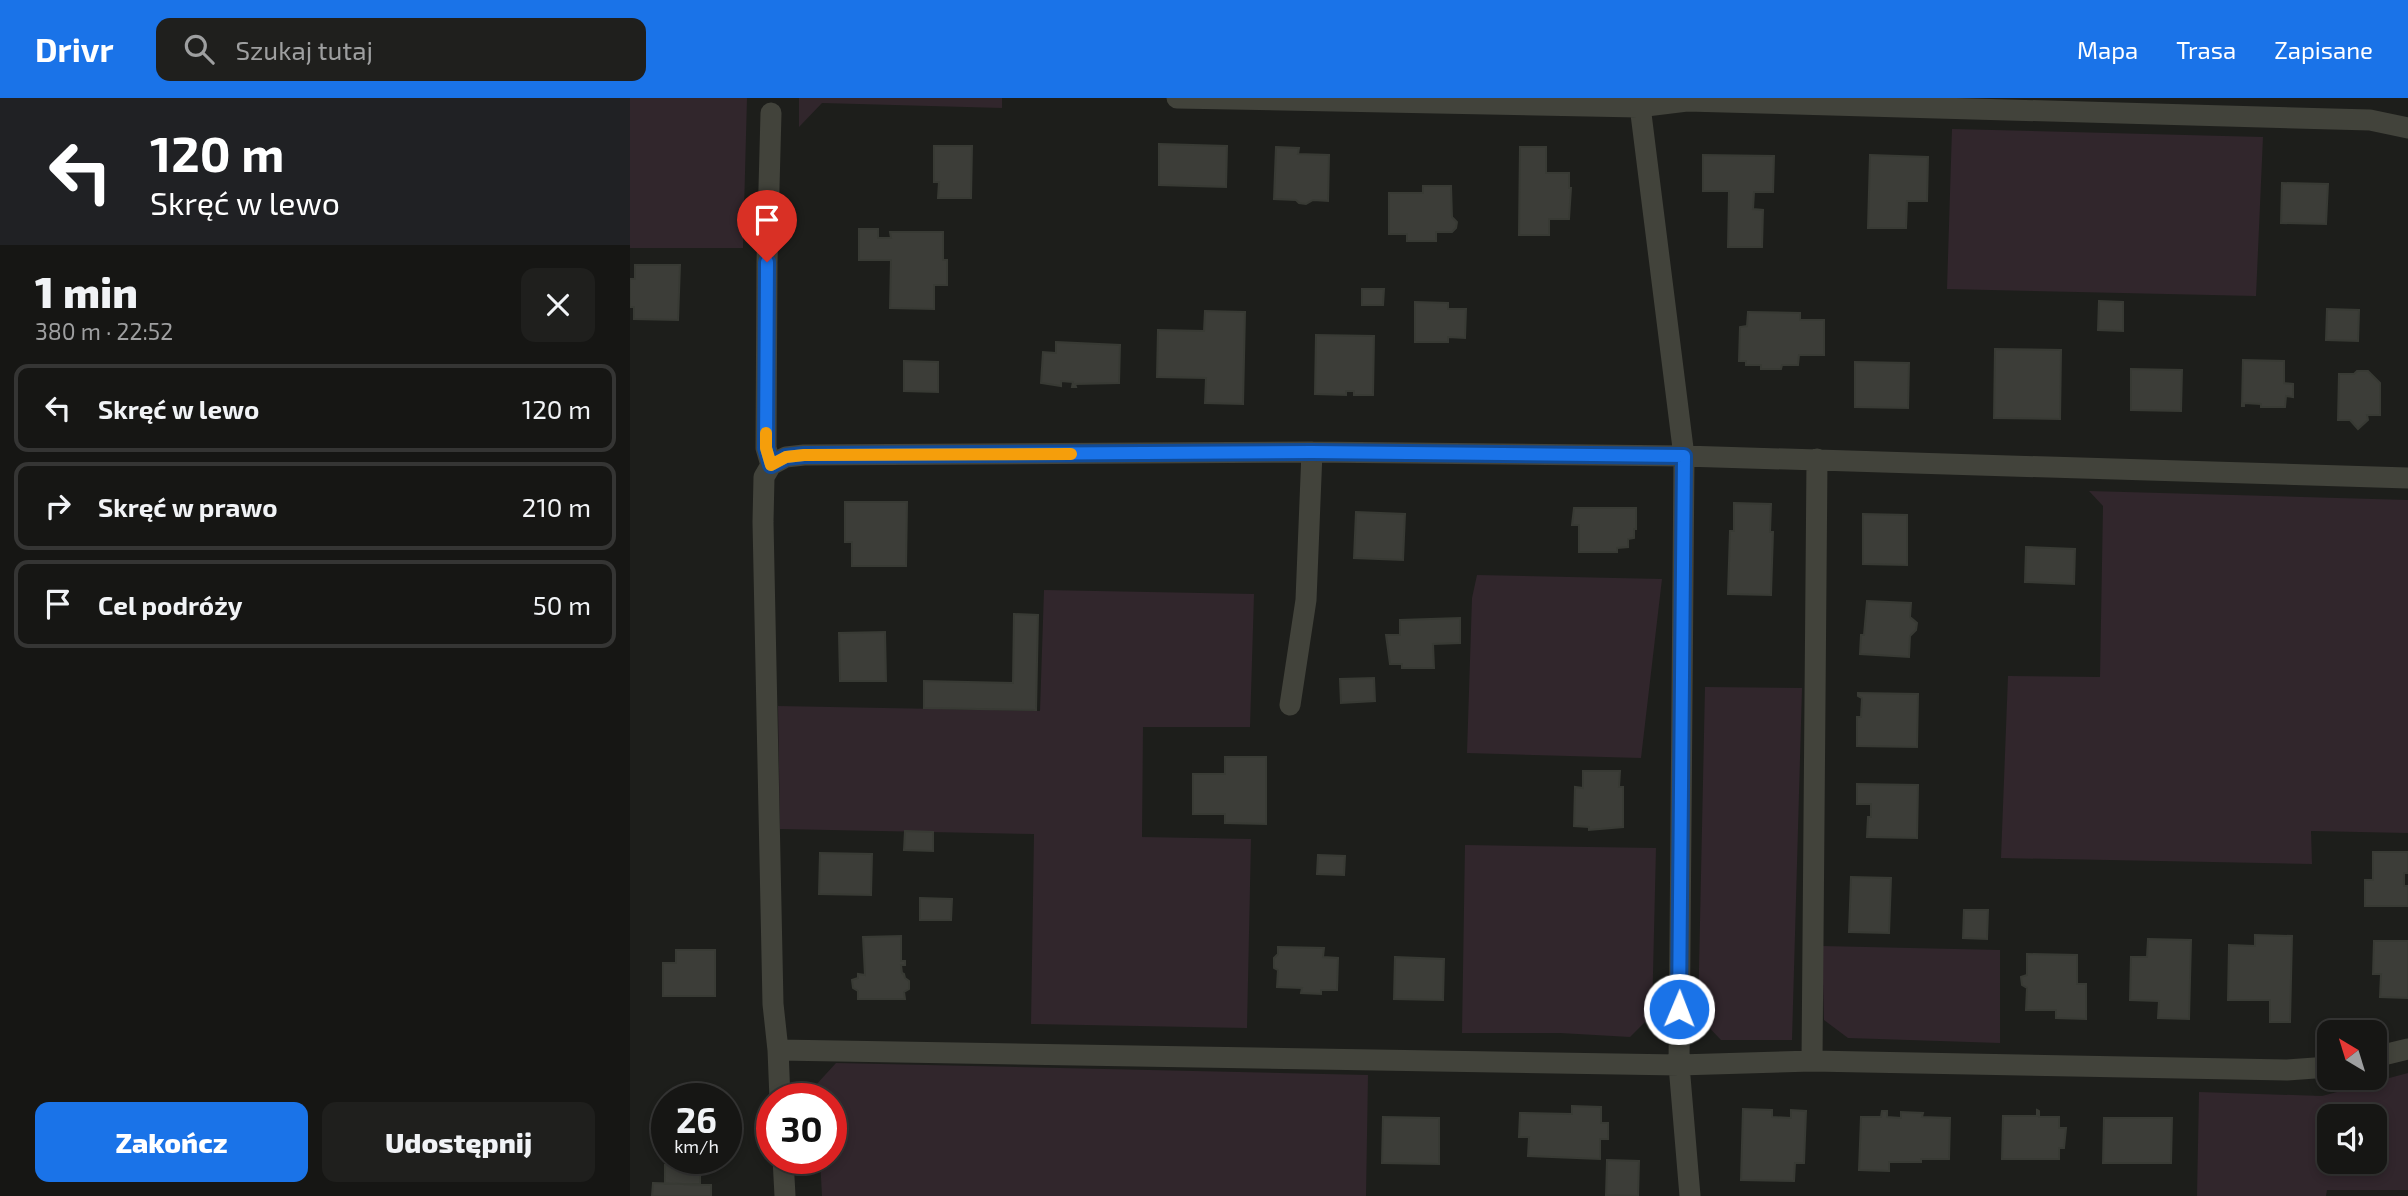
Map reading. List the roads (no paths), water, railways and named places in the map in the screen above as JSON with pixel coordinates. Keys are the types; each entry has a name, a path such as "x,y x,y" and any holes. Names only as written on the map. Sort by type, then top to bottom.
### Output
{"street":[{"path":"1177,98 1688,101 2371,120 2408,128"},
{"path":"1639,102 1684,456 1679,1065 1690,1196"},
{"path":"771,113 766,448 771,465"},
{"path":"1290,705 1307,600 1312,452"},
{"path":"779,1083 773,1004 763,522 764,477 771,465 786,457 1312,452 1684,456 2408,478"},
{"path":"1812,1061 1817,459"},
{"path":"2387,1054 2408,1049"},
{"path":"778,1050 1679,1065 1812,1061 2287,1070 2317,1068"},
{"path":"784,1174 785,1196"}]}
